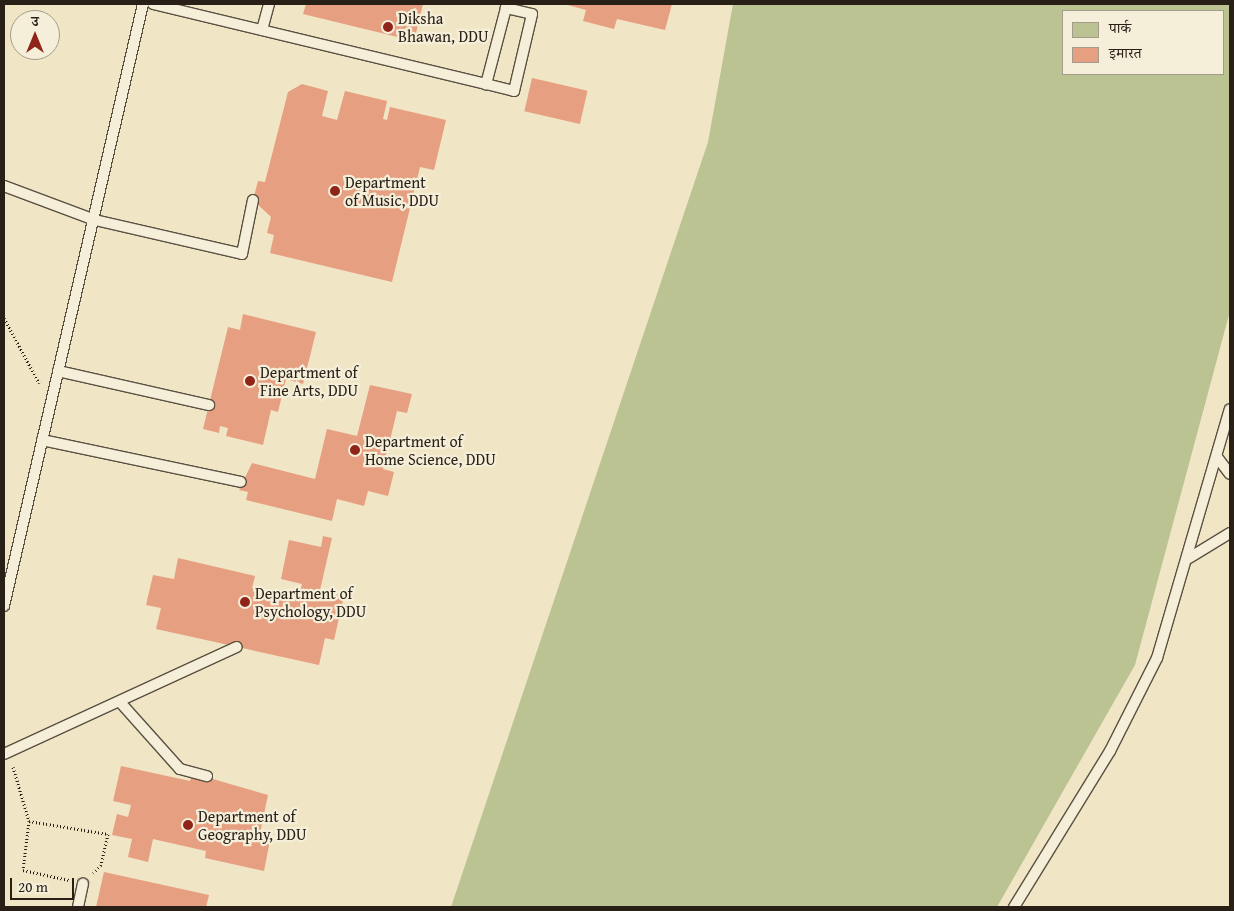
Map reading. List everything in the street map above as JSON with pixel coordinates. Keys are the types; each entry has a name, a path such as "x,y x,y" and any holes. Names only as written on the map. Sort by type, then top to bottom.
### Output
{"lane":[{"path":"4,606 58,371 96,220 143,4"},
{"path":"153,4 514,91 532,14 506,8 486,84"},
{"path":"262,30 268,4"},
{"path":"4,186 96,220 242,254 254,200"},
{"path":"58,371 209,405"},
{"path":"1014,907 1110,751 1157,658 1189,558 1230,409"},
{"path":"42,440 241,482"},
{"path":"1217,457 1230,474"},
{"path":"1189,558 1230,533"},
{"path":"6,754 238,647"},
{"path":"120,702 180,769 207,776"},
{"path":"78,907 83,884"}],"path":[{"path":"4,318 37,373 48,416"},
{"path":"6,754 30,821 23,870 83,884 101,865 108,834 30,821"}],"green space":[{"path":"733,4 1230,4 1230,311 1135,665 997,907 451,907 708,142"}],"building":[{"name":"Diksha Bhawan, DDU","path":"306,4 423,4 414,41 303,14"},
{"path":"564,4 672,4 665,30 617,19 614,29 583,21 586,10"},
{"path":"532,78 588,91 580,124 524,111"},
{"name":"Department of Music, DDU","path":"302,84 328,91 322,116 337,120 345,91 387,101 383,119 387,120 390,107 446,120 434,170 420,167 392,282 270,253 274,235 267,233 271,217 253,200 258,181 265,182 288,92"},
{"name":"Department of Fine Arts, DDU","path":"243,314 316,332 303,384 286,379 278,412 271,410 263,445 226,436 228,428 220,426 219,433 203,429 228,327 240,330"},
{"name":"Department of Home Science, DDU","path":"370,385 412,394 407,413 397,411 383,469 394,472 388,496 368,491 364,506 337,499 332,521 246,500 248,492 239,490 252,463 315,479 327,429 357,436"},
{"name":"Department of Psychology, DDU","path":"323,536 332,538 320,590 344,596 334,640 325,638 319,665 156,629 161,608 146,605 153,575 174,579 178,558 255,576 252,588 299,598 302,584 281,579 289,540 321,547"},
{"name":"Department of Geography, DDU","path":"121,766 190,781 192,773 268,795 260,833 271,835 264,871 205,858 206,851 153,839 148,862 128,857 132,839 112,835 117,814 128,817 131,805 113,801"},
{"path":"104,872 209,895 206,907 96,907"}],"place":[{"name":"Diksha Bhawan, DDU","path":"388,27"},
{"name":"Department of Music, DDU","path":"335,191"},
{"name":"Department of Fine Arts, DDU","path":"250,381"},
{"name":"Department of Home Science, DDU","path":"355,450"},
{"name":"Department of Psychology, DDU","path":"245,602"},
{"name":"Department of Geography, DDU","path":"188,825"}]}
